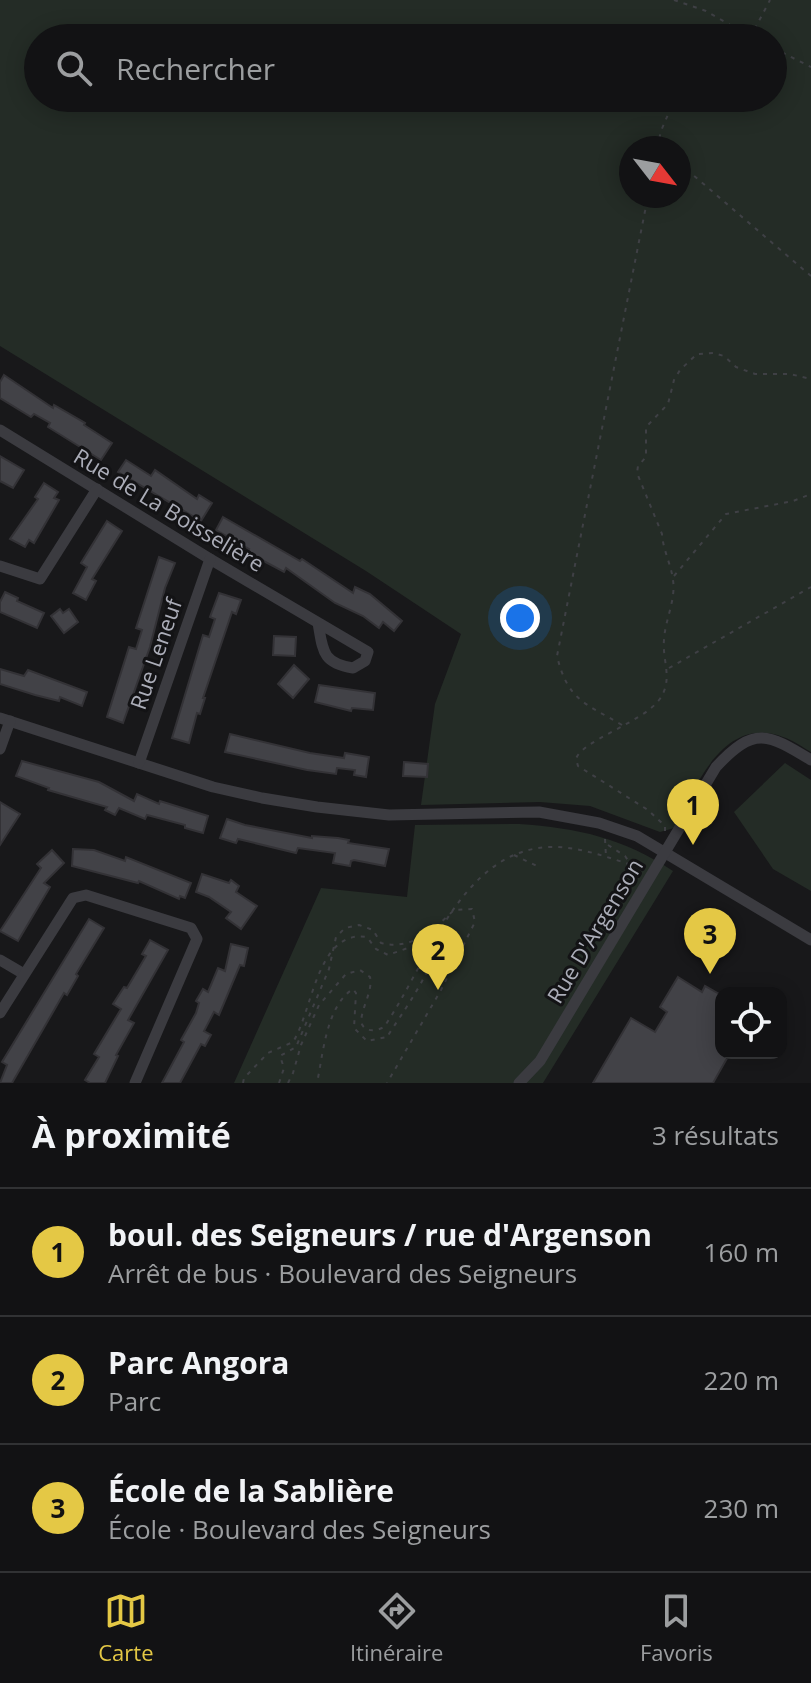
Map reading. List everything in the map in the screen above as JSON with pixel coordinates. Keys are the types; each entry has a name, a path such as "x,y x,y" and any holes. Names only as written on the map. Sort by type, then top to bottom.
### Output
{"street":[{"name":"Rue de La Boisselière","path":"0,430 368,652 365,661 353,668 336,665 327,658 318,623"},
{"path":"0,566 40,579 97,489"},
{"name":"Rue Leneuf","path":"139,763 210,559"},
{"path":"0,749 5,720 213,787 317,807 389,815 539,812 599,823 637,836 811,940"},
{"name":"Rue D'Argenson","path":"519,1083 540,1061 716,767 733,749 747,740 766,737 786,744 811,760"},
{"path":"0,1013 73,898 86,895 191,928 197,939 135,1083"},
{"path":"0,960 24,974"}],"path":[{"path":"674,0 706,11 728,24"},
{"path":"758,24 770,0"},
{"path":"787,55 811,67"},
{"path":"660,136 669,112"},
{"path":"691,173 811,276"},
{"path":"623,726 573,695 562,677 557,656 646,208"},
{"path":"288,1083 311,1019 346,974 360,970 370,977 361,1022 366,1029 384,1027 454,910 477,881 513,855 535,848 557,847 638,867 667,853 665,826 648,810 578,766 578,753 584,747 646,714 660,698 667,682 664,639 668,625 667,611 673,601 673,577 668,567 669,557 661,543 662,534 636,469 646,461 646,427 668,404 674,380 697,354 724,356 739,368 755,374 790,374 811,379"},
{"path":"673,577 726,514 793,501 811,494"},
{"path":"668,668 811,587"},
{"path":"599,823 606,844 606,858"},
{"path":"606,844 625,856 631,865"},
{"path":"513,855 541,868"},
{"path":"279,1083 284,1068 280,1056 296,1047 336,948 336,937 345,928 359,925 373,930 381,943 403,944 428,935 454,910 472,909 475,922 441,990 387,1083"},
{"path":"243,1083 244,1078 268,1053 293,1042 309,1008 321,964 336,948 355,935 367,937 376,949 388,955 436,938"},
{"path":"317,1083 333,1016 346,993 353,989 356,993 354,1028 367,1041 387,1037 428,968 437,947 436,938"}],"shaded area":[{"path":"0,0 811,0 811,752 783,737 762,733 744,736 714,758 674,828 660,832 590,806 540,802 421,805 435,704 461,634 366,571 0,346"},
{"path":"785,763 811,780 811,891 773,869 734,812"},
{"path":"519,824 561,828 599,837 636,850 673,871 543,1083 234,1083 321,888 407,897 415,825"}],"building":[{"path":"4,375 53,408 54,405 85,423 112,443 101,460 48,427 50,423 34,414 31,417 0,398 0,382"},
{"path":"0,456 24,470 13,488 0,481"},
{"path":"126,460 151,476 155,470 197,499 199,495 212,503 201,521 118,472"},
{"path":"44,483 58,492 54,498 59,500 34,543 29,540 25,547 10,539 38,499 35,497"},
{"path":"223,517 300,561 302,559 353,593 355,587 370,594 402,621 394,631 383,622 379,628 363,616 335,603 286,568 284,572 247,552 249,549 216,530"},
{"path":"107,521 122,531 92,579 96,581 86,600 73,593 87,567 81,563"},
{"path":"159,557 175,563 123,723 107,717 129,647 136,649 142,630 136,628"},
{"path":"5,592 44,613 37,628 0,612 0,602"},
{"path":"219,593 241,600 236,614 232,612 189,743 172,738 203,635 209,637 215,619 210,617"},
{"path":"60,609 63,613 69,609 78,622 64,633 51,616"},
{"path":"274,636 296,637 295,656 273,655"},
{"path":"294,665 309,679 293,698 278,684"},
{"path":"0,669 24,676 28,670 87,692 82,706 60,697 59,701 35,695 0,684"},
{"path":"319,685 375,693 373,710 352,708 351,711 315,702"},
{"path":"230,734 310,753 344,758 345,753 369,757 366,777 354,775 355,770 337,768 336,774 307,770 225,752"},
{"path":"22,761 99,782 134,801 137,794 159,804 160,801 208,816 203,833 147,815 145,819 119,808 115,815 105,810 107,807 48,790 16,776"},
{"path":"404,762 428,764 427,777 403,776"},
{"path":"0,802 20,814 0,845"},
{"path":"227,819 312,838 338,838 349,840 348,843 389,849 385,866 354,860 350,866 333,863 335,853 298,848 296,853 238,839 236,843 220,838"},
{"path":"73,849 94,850 125,861 126,857 191,883 185,898 180,896 179,899 139,881 72,866"},
{"path":"52,850 64,863 44,883 50,887 18,941 0,931 41,868 37,864"},
{"path":"202,874 229,883 231,880 239,886 236,892 257,906 241,929 226,918 231,912 196,892"},
{"path":"89,919 104,928 76,974 78,976 67,995 64,993 12,1083 0,1083 7,1065 2,1062"},
{"path":"150,940 168,950 128,1020 134,1023 105,1083 90,1083 85,1080 99,1057 94,1054 121,1009 113,1004 124,987 127,988 146,956 142,954"},
{"path":"231,944 248,948 244,966 240,965 219,1015 214,1012 204,1031 211,1035 205,1046 201,1044 180,1083 162,1083 184,1042 181,1040 199,1003 196,1001 203,989 208,992 218,968 225,971"},
{"path":"678,977 702,992 705,986 715,992 715,1059 727,1059 713,1083 593,1083 631,1018 655,1032 667,1012 660,1007"}],"place":[{"name":"boul. des Seigneurs / rue d'Argenson","path":"693,845"},
{"name":"École de la Sablière","path":"710,974"},
{"name":"Parc Angora","path":"438,990"}]}
